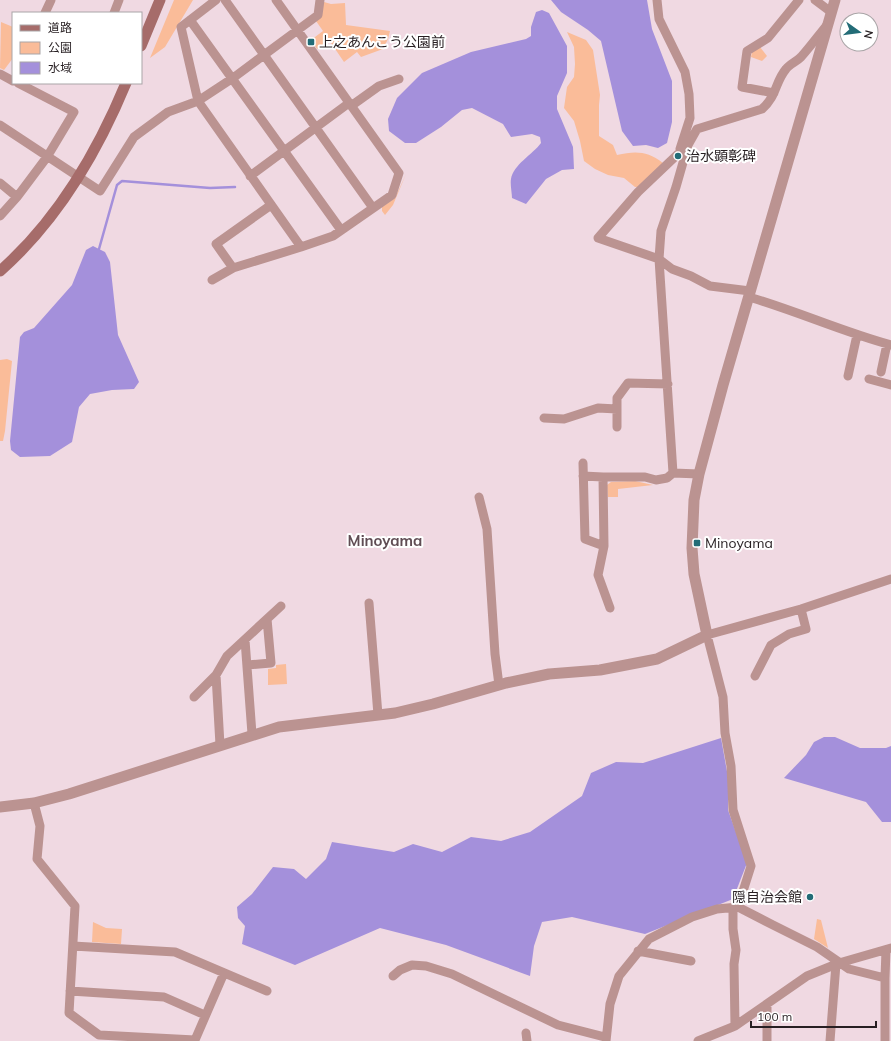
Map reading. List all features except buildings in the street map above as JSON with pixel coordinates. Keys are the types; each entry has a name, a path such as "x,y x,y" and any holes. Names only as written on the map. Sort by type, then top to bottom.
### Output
{"main road":[{"path":"142,44 160,0"},
{"path":"0,271 48,220 78,177 104,133 126,84"}],"street":[{"path":"45,12 51,0"},
{"path":"114,12 119,0"},
{"path":"216,0 181,27 198,101 301,247"},
{"path":"225,0 373,208"},
{"path":"212,280 233,268 333,236 392,195 399,173 276,0"},
{"path":"0,125 100,191 134,137 168,112 198,101 264,56 318,15 320,0"},
{"path":"657,0 659,19 684,72 689,94 690,118 683,142 676,187 661,231 659,259 673,473"},
{"path":"774,93 742,87 747,51 768,38 800,0"},
{"path":"815,0 831,12"},
{"path":"736,1026 734,964 736,950 733,929 736,907 751,866 733,810 723,697 707,635 694,574 692,548 694,500 699,474 834,0"},
{"path":"190,20 341,230"},
{"path":"828,24 800,58 786,69 780,78 768,104 757,111 697,129 681,154 638,192 598,238 659,259 672,269 691,276 710,286 750,294 795,313 889,345 881,372"},
{"path":"0,74 12,80"},
{"path":"250,176 284,150 350,104 379,86 399,79"},
{"path":"0,216 17,197 47,157 74,112 20,84"},
{"path":"0,183 17,197"},
{"path":"233,268 216,244 271,205"},
{"path":"848,376 857,335"},
{"path":"869,379 891,385"},
{"path":"617,427 617,398 628,383 668,384"},
{"path":"544,418 564,419 598,408 617,409"},
{"path":"583,463 585,539 604,546"},
{"path":"583,476 645,477 656,480 667,478 673,473 699,474"},
{"path":"603,477 604,546 598,575 610,608"},
{"path":"479,497 487,529 495,654 499,685"},
{"path":"0,807 34,802 69,794 252,734 279,727 395,713 499,685 549,674 600,670 657,659 707,635 801,609 891,579"},
{"path":"369,602 378,715"},
{"path":"194,697 216,675 227,656 281,606"},
{"path":"755,676 771,645 789,634 806,629 801,609"},
{"path":"247,665 271,663 267,619"},
{"path":"245,640 252,734"},
{"path":"216,675 220,745"},
{"path":"34,802 40,826 37,859 75,906 69,1013 99,1035 195,1040 224,973"},
{"path":"393,976 400,970 412,965 426,966 452,974 558,1025 605,1039 610,1004 619,976 649,939 692,917 717,909 736,907 818,947 838,964 849,969 885,978"},
{"path":"72,946 174,952 267,990"},
{"path":"698,1041 710,1039 736,1026 807,976 838,964 888,949 885,978 884,1041"},
{"path":"638,951 691,961"},
{"path":"830,1041 838,964"},
{"path":"70,991 164,997 206,1015"},
{"path":"767,1004 767,1041"}],"green space":[{"path":"174,0 193,0 165,47 150,58"},
{"path":"324,2 331,4 345,3 346,25 390,31 383,49 361,57 357,52 344,62 329,40 317,49 311,40 323,31 316,21"},
{"path":"1,22 12,27 12,59 4,70 0,68"},
{"path":"567,32 586,40 593,50 600,95 599,136 613,145 617,155 641,153 652,156 663,163 638,187 635,187 624,178 608,175 595,169 584,161 574,121 564,108 567,87 574,77 575,64 574,47"},
{"path":"760,47 767,56 762,61 751,57 752,52"},
{"path":"406,174 393,205 385,215 382,211 382,207 395,198"},
{"path":"7,359 12,361 5,431 3,441 0,441 0,360"},
{"path":"635,481 653,485 618,489 618,497 608,497 607,485 611,482"},
{"path":"286,664 287,684 268,685 268,669 276,668 276,665"},
{"path":"817,919 821,920 828,948 814,939"},
{"path":"93,922 106,928 122,929 121,944 92,942"}],"water":[{"path":"551,0 647,0 652,29 672,81 672,122 667,143 658,148 646,145 633,146 622,131 601,41 588,30 561,12"},
{"path":"542,10 549,13 567,46 567,73 557,96 557,109 573,147 574,169 562,170 546,179 526,204 512,198 511,179 519,164 541,143 540,137 532,134 511,137 503,124 472,108 462,110 441,127 416,143 405,143 389,131 388,119 397,98 422,73 471,52 526,39 531,36 531,27 536,12"},
{"path":"93,246 105,252 110,262 118,335 139,382 134,389 112,390 90,394 79,407 72,442 50,456 20,457 11,450 10,441 20,337 24,332 34,328 72,285 86,250"},
{"path":"824,737 835,737 860,748 886,748 891,746 891,822 882,822 866,802 784,778 806,755 814,742"},
{"path":"721,738 728,777 728,810 747,863 733,899 645,934 572,917 542,922 534,946 530,976 446,945 380,928 295,965 242,944 245,926 238,918 237,907 252,894 273,867 294,869 306,879 326,859 332,842 394,852 413,844 442,852 471,837 501,841 530,832 582,796 591,773 616,762 643,763"}],"waterway":[{"path":"99,249 117,185 122,181 210,188 235,187"}],"place":[{"name":"上之あんこう公園前","path":"311,42"},
{"name":"治水顕彰碑","path":"678,156"},
{"name":"Minoyama","path":"697,543"},
{"name":"隠自治会館","path":"810,897"}],"district":[{"name":"Minoyama","path":"385,541"}]}
